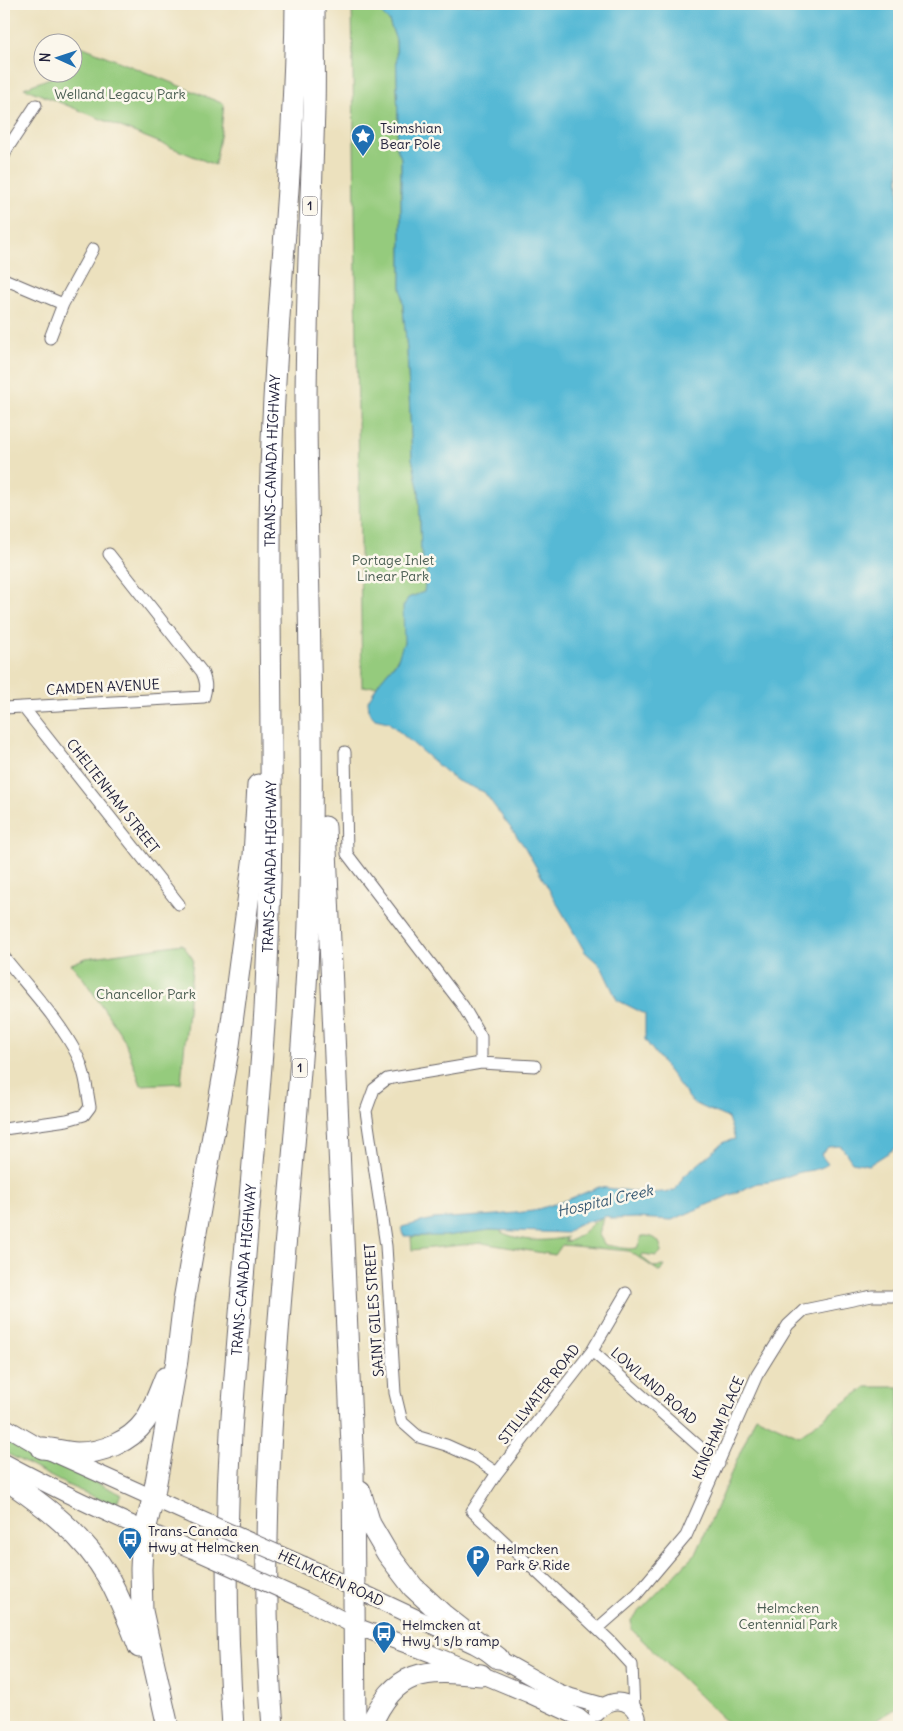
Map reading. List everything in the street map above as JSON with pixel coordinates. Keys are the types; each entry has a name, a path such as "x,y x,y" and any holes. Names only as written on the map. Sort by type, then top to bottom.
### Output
{"highway":[{"name":"TRANS-CANADA HIGHWAY","path":"233,1727 228,1626 231,1438 264,1020 270,908 270,514 274,393 292,120 296,4"},
{"name":"1","path":"273,1727 268,1614 269,1474 280,1300 301,1053 311,876 306,408 314,104 314,4"},
{"path":"306,408 317,462 322,744 332,1015 353,1469 355,1727"},
{"path":"166,1718 142,1610 141,1569 144,1530 153,1499 177,1360 184,1300 229,1045 254,856 260,759 258,596 270,514"},
{"path":"42,1448 76,1453 92,1452 107,1448 134,1433 145,1421 166,1376 184,1300"},
{"path":"353,1469 370,1524 387,1554 413,1586 442,1614 498,1658"},
{"path":"4,1478 46,1507 80,1539 97,1560 117,1594 166,1718"},
{"path":"370,1727 387,1696 408,1678 427,1672 481,1675"}],"main road":[{"name":"HELMCKEN ROAD","path":"4,1426 42,1448 304,1565 474,1645 558,1692 603,1706"},
{"path":"4,1462 41,1482 144,1530 304,1600 355,1626 432,1654 481,1675 578,1717 590,1727"},
{"path":"595,1727 596,1714 603,1706 613,1701 629,1706 639,1720 639,1727"}],"street":[{"path":"4,156 6,149 36,105"},
{"path":"50,338 62,304 93,249"},
{"path":"4,279 62,304"},
{"name":"CAMDEN AVENUE","path":"4,708 204,697 206,681 202,672 109,554"},
{"name":"CHELTENHAM STREET","path":"23,707 179,904"},
{"path":"345,752 348,854 463,1006 481,1037 481,1063 535,1066"},
{"path":"4,956 65,1034 78,1056 86,1078 90,1107 84,1115 67,1120 4,1129"},
{"name":"SAINT GILES STREET","path":"481,1063 387,1079 374,1089 366,1111 386,1246 395,1393 402,1422 419,1437 446,1444 475,1458 497,1473"},
{"name":"STILLWATER ROAD","path":"598,1629 472,1511 497,1473 592,1351 626,1292"},
{"name":"KINGHAM PLACE","path":"598,1629 637,1594 686,1536 757,1375 788,1325 804,1310 872,1296 899,1296"},
{"name":"LOWLAND ROAD","path":"592,1351 719,1464"},
{"path":"598,1629 632,1665 629,1706"}],"green space":[{"name":"Portage Inlet Linear Park","path":"352,4 382,4 380,12 389,21 396,40 398,124 396,146 401,158 401,287 407,350 412,458 419,492 421,552 427,571 424,592 408,598 404,610 404,644 396,662 377,686 362,687"},
{"name":"Welland Legacy Park","path":"82,46 224,104 215,165 24,88 40,82 82,82"},
{"name":"Chancellor Park","path":"182,944 193,959 181,1083 141,1085 124,1039 83,978 71,964 86,958"},
{"path":"603,1217 599,1235 605,1245 637,1248 642,1236 650,1236 656,1239 660,1244 661,1252 657,1256 643,1254 640,1256 654,1267 664,1266 660,1272 629,1251 562,1245 555,1255 482,1243 412,1250 411,1237 501,1229 501,1232 517,1238 550,1240 567,1237 564,1242 570,1241"},
{"name":"Helmcken Centennial Park","path":"866,1387 899,1387 899,1706 865,1727 732,1727 632,1630 631,1620 697,1552 756,1416 799,1436"},
{"path":"4,1436 60,1466 121,1494 115,1506 67,1485 4,1452"}],"water":[{"name":"Hospital Creek","path":"382,4 899,4 899,1146 869,1165 852,1162 841,1146 828,1147 821,1155 828,1164 824,1166 774,1181 758,1183 672,1220 613,1219 607,1216 576,1225 567,1233 490,1230 446,1236 404,1236 402,1227 433,1219 533,1211 599,1187 649,1193 675,1191 683,1177 724,1142 735,1139 728,1118 693,1103 645,1040 645,1014 617,1000 601,966 585,952 524,846 484,792 455,780 388,722 375,719 369,712 368,701 380,681 397,661 404,642 403,607 408,598 424,592 427,571 421,552 419,492 412,458 407,350 401,287 401,158 396,146 398,124 396,40 389,21 380,12"}],"place":[{"name":"Tsimshian Bear Pole","path":"363,157"},
{"name":"Trans-Canada Hwy at Helmcken","path":"130,1560"},
{"name":"Helmcken Park & Ride","path":"478,1578"},
{"name":"Helmcken at Hwy 1 s/b ramp","path":"384,1654"}]}
